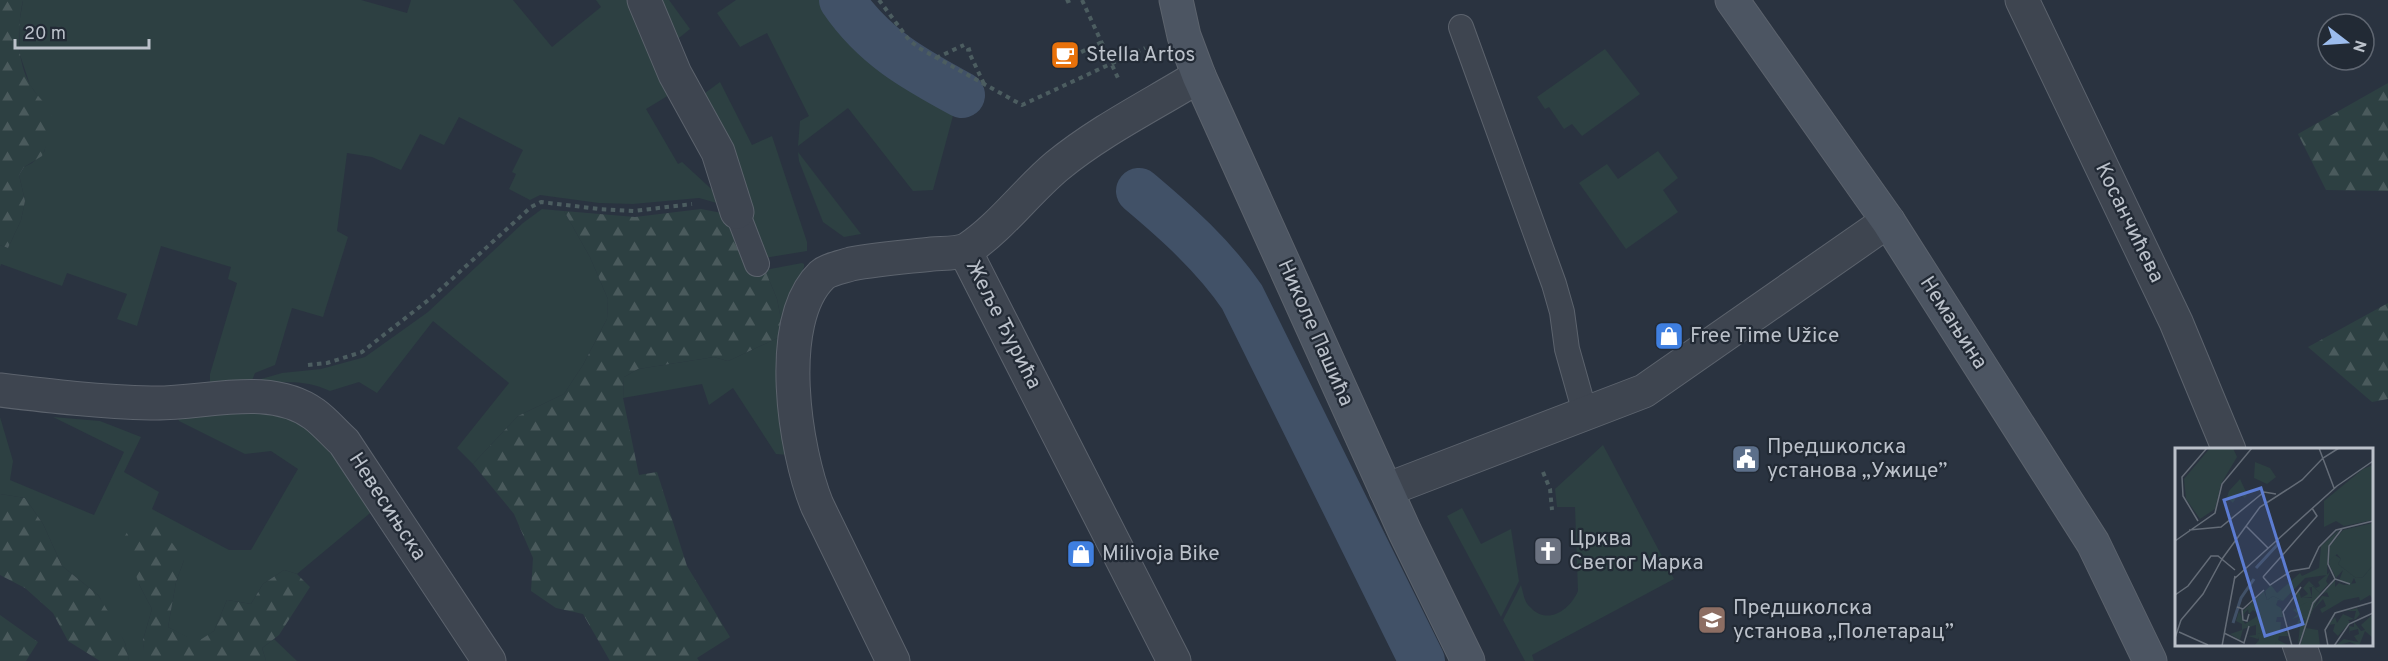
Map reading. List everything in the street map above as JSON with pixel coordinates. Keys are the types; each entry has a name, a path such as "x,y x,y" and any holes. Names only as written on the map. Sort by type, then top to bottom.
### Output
{"main road":[{"name":"Николе Пашића","path":"1176,0 1184,36 1199,76 1386,490 1468,661"},
{"name":"Немањина","path":"1731,0 1888,221 2093,543 2150,661"}],"street":[{"path":"644,0 675,74 718,152 737,212"},
{"name":"Косанчићева","path":"2022,0 2176,322 2228,448"},
{"name":"Жеље Ђурића","path":"1174,661 965,251 1000,224 1045,176 1068,158 1095,138 1199,76"},
{"path":"1386,490 1644,391 1888,221"},
{"path":"893,661 830,533 807,479 799,450 795,402 793,369 796,335 801,309 810,290 823,274 831,270 882,259 965,251"},
{"name":"Невесињска","path":"0,390 83,400 155,404 251,397 274,399 300,406 314,414 344,442 489,661"},
{"path":"2299,646 2305,661"}],"lane":[{"path":"1461,27 1554,284 1562,312 1567,349 1585,413"},
{"path":"737,212 756,264"}],"path":[{"path":"879,0 909,40 936,58 1022,105 1146,48"},
{"path":"1066,3 1071,0"},
{"path":"1082,0 1116,75"},
{"path":"1073,56 1102,42"},
{"path":"936,58 964,45"},
{"path":"971,49 968,50 984,85"},
{"path":"320,364 362,352 383,337 431,298 531,207 541,202 634,211 689,205"},
{"path":"1541,466 1550,489 1552,510"}],"green space":[{"path":"0,0 23,0 19,33 20,55 33,90 52,116 52,126 42,156 24,167 19,175 25,201 21,220 8,248 0,245"},
{"path":"23,0 361,0 407,13 411,0 513,0 552,47 601,7 596,0 630,0 674,92 646,109 678,164 682,162 720,197 724,205 699,198 633,204 599,203 540,195 530,200 509,189 516,174 512,172 523,150 459,117 444,145 420,134 401,170 372,157 347,153 337,231 348,237 323,317 292,308 275,365 255,373 251,383 210,385 210,374 237,283 228,279 231,267 161,246 137,326 117,319 127,294 67,273 62,286 1,264 0,267 0,245 8,248 21,220 25,201 19,175 24,167 44,152 47,139 39,98 30,85 20,55 19,24"},
{"path":"654,0 669,0 690,29 674,42"},
{"path":"736,0 823,0 856,46 875,64 954,112 933,190 913,191 848,108 798,146 800,121 809,116 767,33 740,47 717,13"},
{"path":"1605,49 1640,94 1582,136 1572,124 1564,129 1549,107 1545,109 1537,97"},
{"path":"720,82 752,145 772,136 807,242 807,251 764,258 697,99"},
{"path":"2388,83 2388,191 2326,190 2298,134"},
{"path":"1658,151 1678,178 1663,190 1678,212 1626,249 1579,183 1607,164 1618,179"},
{"path":"798,152 861,234 844,237 823,222 799,161"},
{"path":"542,209 564,211 590,257 608,299 607,319 583,365 564,394 518,416 473,464 457,448 509,383 433,321 377,393 359,382 330,391 306,383 263,383 261,379 282,373 321,369 365,357 428,312 523,223"},
{"path":"701,209 727,214 765,270 777,299 784,335 728,361 714,357 638,369 624,377 623,398 639,475 657,472 687,566 730,637 697,658 699,661 610,661 583,614 556,608 531,591 533,558 514,514 473,464 518,416 564,394 583,365 607,319 608,299 590,257 564,211 635,217"},
{"path":"802,263 804,267 794,292 789,455 776,454 733,388 709,405 702,384 623,398 624,377 638,369 714,357 728,361 784,335 777,299 765,270"},
{"path":"2388,303 2388,399 2372,402 2308,347"},
{"path":"230,410 280,413 301,422 337,455 375,509 297,574 284,570 263,584 251,604 227,600 214,631 197,643 168,627 176,582 184,560 139,584 152,609 143,640 145,661 129,661 125,643 98,595 62,566 43,524 25,498 0,494 0,417 13,461 10,480 94,515 124,452 53,417 100,421 141,437 124,472 159,492 152,509 229,550 251,550 298,469 271,451 245,454 179,421 176,413"},
{"path":"1603,445 1674,579 1532,655 1534,661 1525,661 1503,620 1521,585 1528,605 1537,613 1544,615 1551,615 1564,609 1578,591 1575,507 1557,507 1555,489"},
{"path":"0,494 25,498 43,524 62,566 98,595 125,643 129,661 100,661 68,641 53,613 25,588 0,575"},
{"path":"1462,508 1481,544 1511,529 1519,581 1501,617 1447,516"},
{"path":"134,521 161,527 184,560 176,582 168,627 197,642 214,631 227,600 251,604 263,584 284,570 297,574 310,587 279,635 262,648 266,661 144,661 143,640 152,609 139,584 123,539"},
{"path":"0,615 38,642 26,661 0,661"},
{"path":"274,639 297,661 266,661 262,648"}],"waterway":[{"path":"842,0 854,17 881,44 911,66 962,95"},
{"path":"1139,191 1194,241 1242,297 1422,661"}],"place":[{"name":"Stella Artos","path":"1065,55"},
{"name":"Free Time Užice","path":"1669,336"},
{"name":"Предшколска установа „Ужице”","path":"1746,459"},
{"name":"Црква Светог Марка","path":"1548,551"},
{"name":"Milivoja Bike","path":"1081,554"},
{"name":"Предшколска установа „Полетарац”","path":"1712,620"}]}
